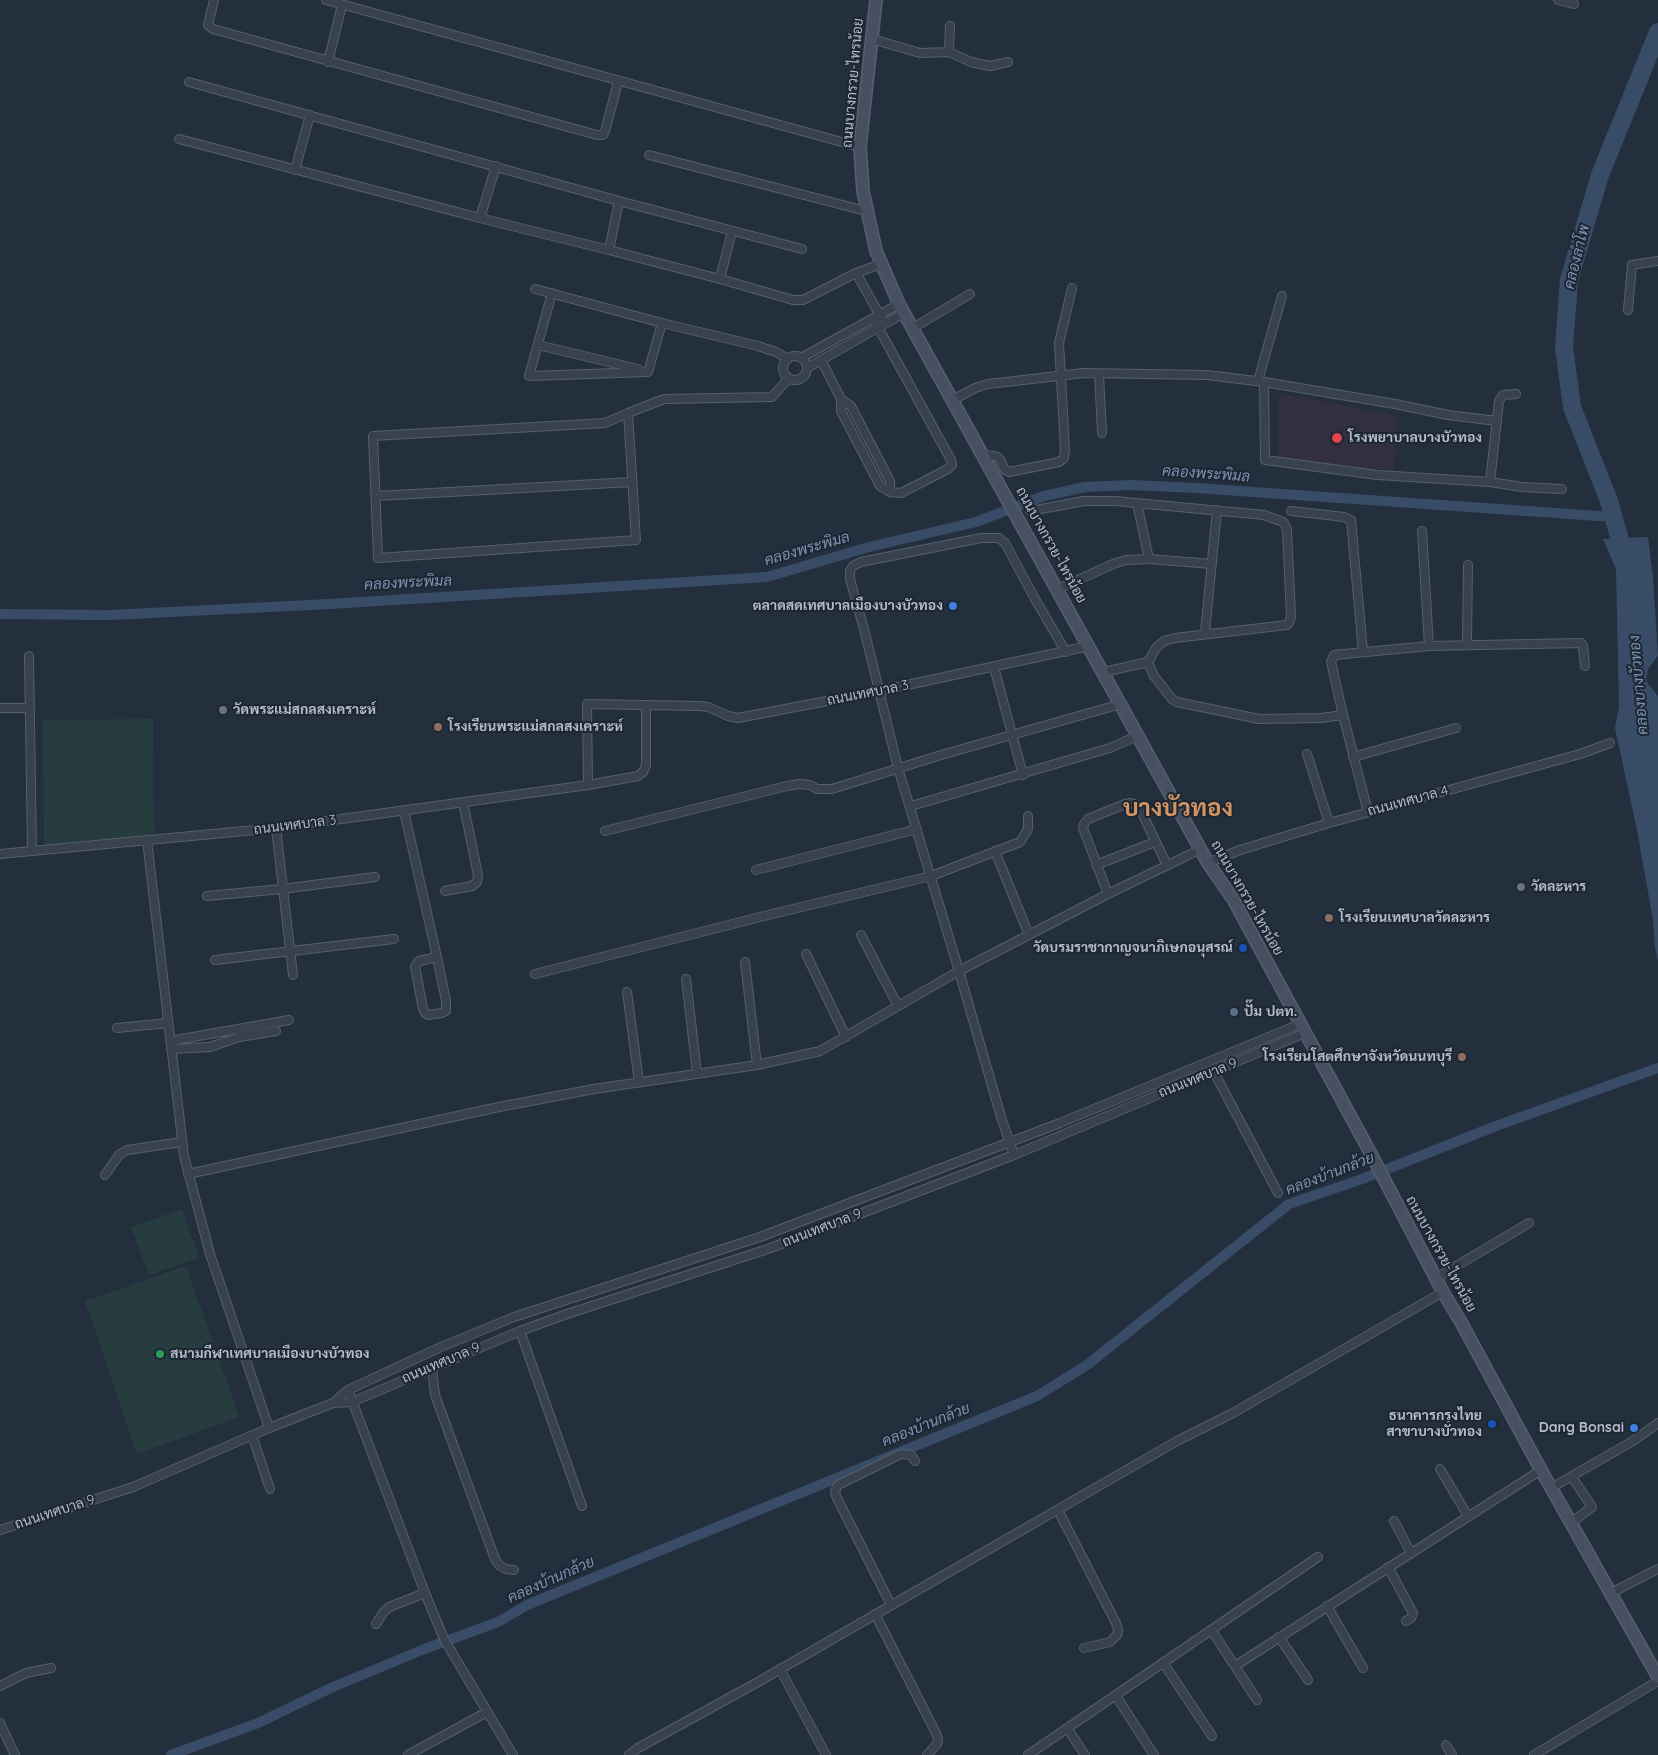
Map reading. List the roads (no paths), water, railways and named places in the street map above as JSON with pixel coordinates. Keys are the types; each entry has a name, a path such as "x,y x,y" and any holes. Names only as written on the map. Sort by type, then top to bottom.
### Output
{"main road":[{"name":"ถนนบางกรวย-ไทรน้อย","path":"876,0 860,147 866,210 881,264 912,328 1028,534 1208,863 1232,899 1373,1158 1443,1292 1658,1679"}],"street":[{"path":"214,0 208,25 213,29 597,135 603,135 605,130 618,82"},
{"path":"326,0 618,82 860,147"},
{"path":"1558,0 1574,4"},
{"path":"328,62 342,5"},
{"path":"948,52 950,26"},
{"path":"872,39 920,53 948,52 972,62 990,66 1008,62"},
{"path":"189,82 619,201 802,249"},
{"path":"295,170 310,116"},
{"path":"179,139 609,250 792,300 810,297 856,273 881,264"},
{"path":"649,155 866,210"},
{"path":"480,218 496,166"},
{"path":"609,250 619,201"},
{"path":"720,280 732,231"},
{"path":"1628,310 1632,265 1658,261"},
{"path":"841,398 840,411 880,486 890,492 901,493 948,469 952,465 876,317 856,273"},
{"path":"983,455 1000,458 1005,470 1009,472 1058,462 1064,458 1059,343 1072,288"},
{"path":"535,289 662,324 758,346 776,352 788,359"},
{"path":"552,293 529,376 648,372"},
{"path":"912,328 970,294"},
{"path":"1282,296 1261,381 1266,460 1377,475 1490,482 1562,489"},
{"path":"801,358 876,317 902,308"},
{"path":"807,368 881,327 902,308"},
{"path":"648,372 662,324"},
{"path":"538,345 648,372"},
{"path":"794,356 801,358 806,363 805,374 796,380 789,378 784,369 788,359 794,356"},
{"path":"821,360 841,398 851,406 872,445 890,481 890,492"},
{"path":"953,400 975,388 988,384 1084,373 1207,376 1261,381 1448,415 1497,421"},
{"path":"1100,374 1102,433"},
{"path":"628,413 636,540 378,558 373,436 605,424 628,413 664,400 772,397 789,378"},
{"path":"1490,482 1501,396 1516,394"},
{"path":"862,451 872,445"},
{"path":"376,496 632,482"},
{"path":"1030,511 1084,501 1137,502 1264,515 1283,522 1285,525 1287,530 1291,620 1287,625 1175,638 1164,641 1156,648 1148,662 1104,672"},
{"path":"1137,502 1149,559"},
{"path":"1206,633 1217,510"},
{"path":"1291,511 1344,517 1351,520 1363,652"},
{"path":"1422,531 1429,646"},
{"path":"1014,1155 898,768 850,579 850,571 861,562 980,538 998,538 1005,543 1066,652"},
{"path":"1058,589 1126,560 1149,559 1212,564"},
{"path":"1467,644 1468,565"},
{"path":"1368,812 1342,715 1332,659 1335,654 1467,644 1581,643 1585,666"},
{"name":"ถนนเทศบาล 3","path":"588,785 586,704 700,706 738,718 879,691 1089,646"},
{"path":"29,656 32,851"},
{"path":"1148,662 1154,676 1172,699 1177,702 1259,719 1321,718 1342,715"},
{"path":"994,667 1014,735 1023,774"},
{"path":"605,831 787,786 800,784 810,785 817,789 832,789 898,768 1121,704"},
{"name":"ถนนเทศบาล 3","path":"0,854 276,828 588,785 638,776 643,772 646,765 646,705"},
{"path":"0,708 30,708"},
{"path":"1354,757 1456,728"},
{"path":"910,806 1110,748 1139,735"},
{"name":"ถนนเทศบาล 4","path":"1208,863 1240,850 1329,823 1562,759 1610,743"},
{"path":"1307,754 1329,823"},
{"path":"445,891 472,886 477,882 478,875 463,802"},
{"path":"1108,894 1083,828 1088,819 1131,803 1140,809 1167,865"},
{"path":"404,811 437,957 447,1008 442,1014 428,1015 423,1010 415,966 419,961 437,957"},
{"path":"535,974 931,876 1020,842 1028,829 1028,816"},
{"path":"276,828 293,975"},
{"path":"756,870 917,829"},
{"path":"147,840 170,1045 182,1142 188,1174 210,1254 269,1428"},
{"path":"1096,865 1155,842"},
{"path":"188,1174 499,1107 594,1089 757,1065 820,1051 846,1038 959,971 1108,894 1201,849"},
{"path":"995,851 1028,935"},
{"path":"207,896 375,877"},
{"path":"861,935 898,1006"},
{"path":"215,960 394,939"},
{"path":"806,954 846,1038"},
{"path":"745,962 757,1065"},
{"path":"686,979 697,1073"},
{"path":"628,992 640,1082"},
{"path":"170,1045 289,1020"},
{"path":"117,1028 168,1023"},
{"name":"ถนนเทศบาล 9","path":"0,1530 133,1487 269,1428 333,1403 352,1402 520,1331 768,1249 1014,1155 1214,1072 1303,1029"},
{"name":"ถนนเทศบาล 9","path":"333,1403 348,1390 441,1347 514,1317 760,1237 1010,1143 1303,1029"},
{"path":"170,1045 210,1047 239,1037 276,1031"},
{"path":"1214,1072 1278,1193"},
{"path":"105,1175 118,1155 128,1150 182,1142"},
{"path":"1436,1278 1529,1223"},
{"path":"629,1755 638,1748 891,1606 1177,1441 1233,1414 1443,1292"},
{"path":"520,1331 582,1506"},
{"path":"432,1367 435,1395 495,1559 506,1569 514,1570"},
{"path":"348,1390 437,1624 513,1755"},
{"path":"1551,1488 1633,1441 1658,1423"},
{"path":"252,1435 270,1489"},
{"path":"891,1606 835,1491 838,1486 901,1454 911,1455 915,1460"},
{"path":"1440,1470 1468,1516"},
{"path":"1235,1666 1541,1470"},
{"path":"1571,1523 1592,1507 1572,1476"},
{"path":"1058,1510 1118,1630 1117,1635 1110,1642 1084,1648"},
{"path":"1394,1522 1411,1553"},
{"path":"1028,1755 1318,1558"},
{"path":"1388,1567 1413,1613 1411,1618 1406,1621"},
{"path":"1611,1592 1658,1569"},
{"path":"376,1624 389,1607 425,1593"},
{"path":"1327,1606 1363,1668"},
{"path":"875,1614 936,1733 937,1744 927,1755"},
{"path":"1212,1631 1257,1700"},
{"path":"1279,1637 1308,1680"},
{"path":"1164,1664 1212,1736"},
{"path":"0,1686 26,1673 51,1668"},
{"path":"780,1669 826,1755"},
{"path":"1534,1755 1658,1679"},
{"path":"1116,1696 1154,1755"},
{"path":"408,1755 487,1712"},
{"path":"0,1723 15,1755"},
{"path":"1066,1728 1085,1755"},
{"path":"1446,1745 1452,1755"}],"water":[{"name":"คลองบางบัวทอง","path":"1648,537 1653,578 1658,656 1648,669 1646,681 1658,696 1658,961 1653,920 1637,830 1615,728 1619,707 1616,569 1603,539"}],"waterway":[{"name":"คลองลำโพ","path":"1626,561 1609,501 1572,407 1564,347 1569,280 1600,175 1658,32"},
{"name":"คลองพระพิมล","path":"0,614 110,615 329,604 767,577 869,547 976,522 1044,496 1085,487 1131,485 1196,488 1613,517"},
{"name":"คลองบ้านกล้วย","path":"171,1755 258,1723 333,1687 427,1648 498,1622 527,1605 1037,1396 1087,1365 1289,1204 1362,1179 1496,1126 1658,1068"}],"place":[{"name":"โรงพยาบาลบางบัวทอง","path":"1337,438"},
{"name":"ตลาดสดเทศบาลเมืองบางบัวทอง","path":"953,606"},
{"name":"วัดพระแม่สกลสงเคราะห์","path":"223,710"},
{"name":"โรงเรียนพระแม่สกลสงเคราะห์","path":"438,727"},
{"name":"วัดละหาร","path":"1521,887"},
{"name":"โรงเรียนเทศบาลวัดละหาร","path":"1329,918"},
{"name":"วัดบรมราชากาญจนาภิเษกอนุสรณ์","path":"1243,948"},
{"name":"ปั๊ม ปตท.","path":"1234,1012"},
{"name":"โรงเรียนโสตศึกษาจังหวัดนนทบุรี","path":"1462,1057"},
{"name":"สนามกีฬาเทศบาลเมืองบางบัวทอง","path":"160,1354"},
{"name":"ธนาคารกรุงไทย สาขาบางบัวทอง","path":"1492,1424"},
{"name":"Dang Bonsai","path":"1634,1428"}],"district":[{"name":"บางบัวทอง","path":"1178,809"}]}
